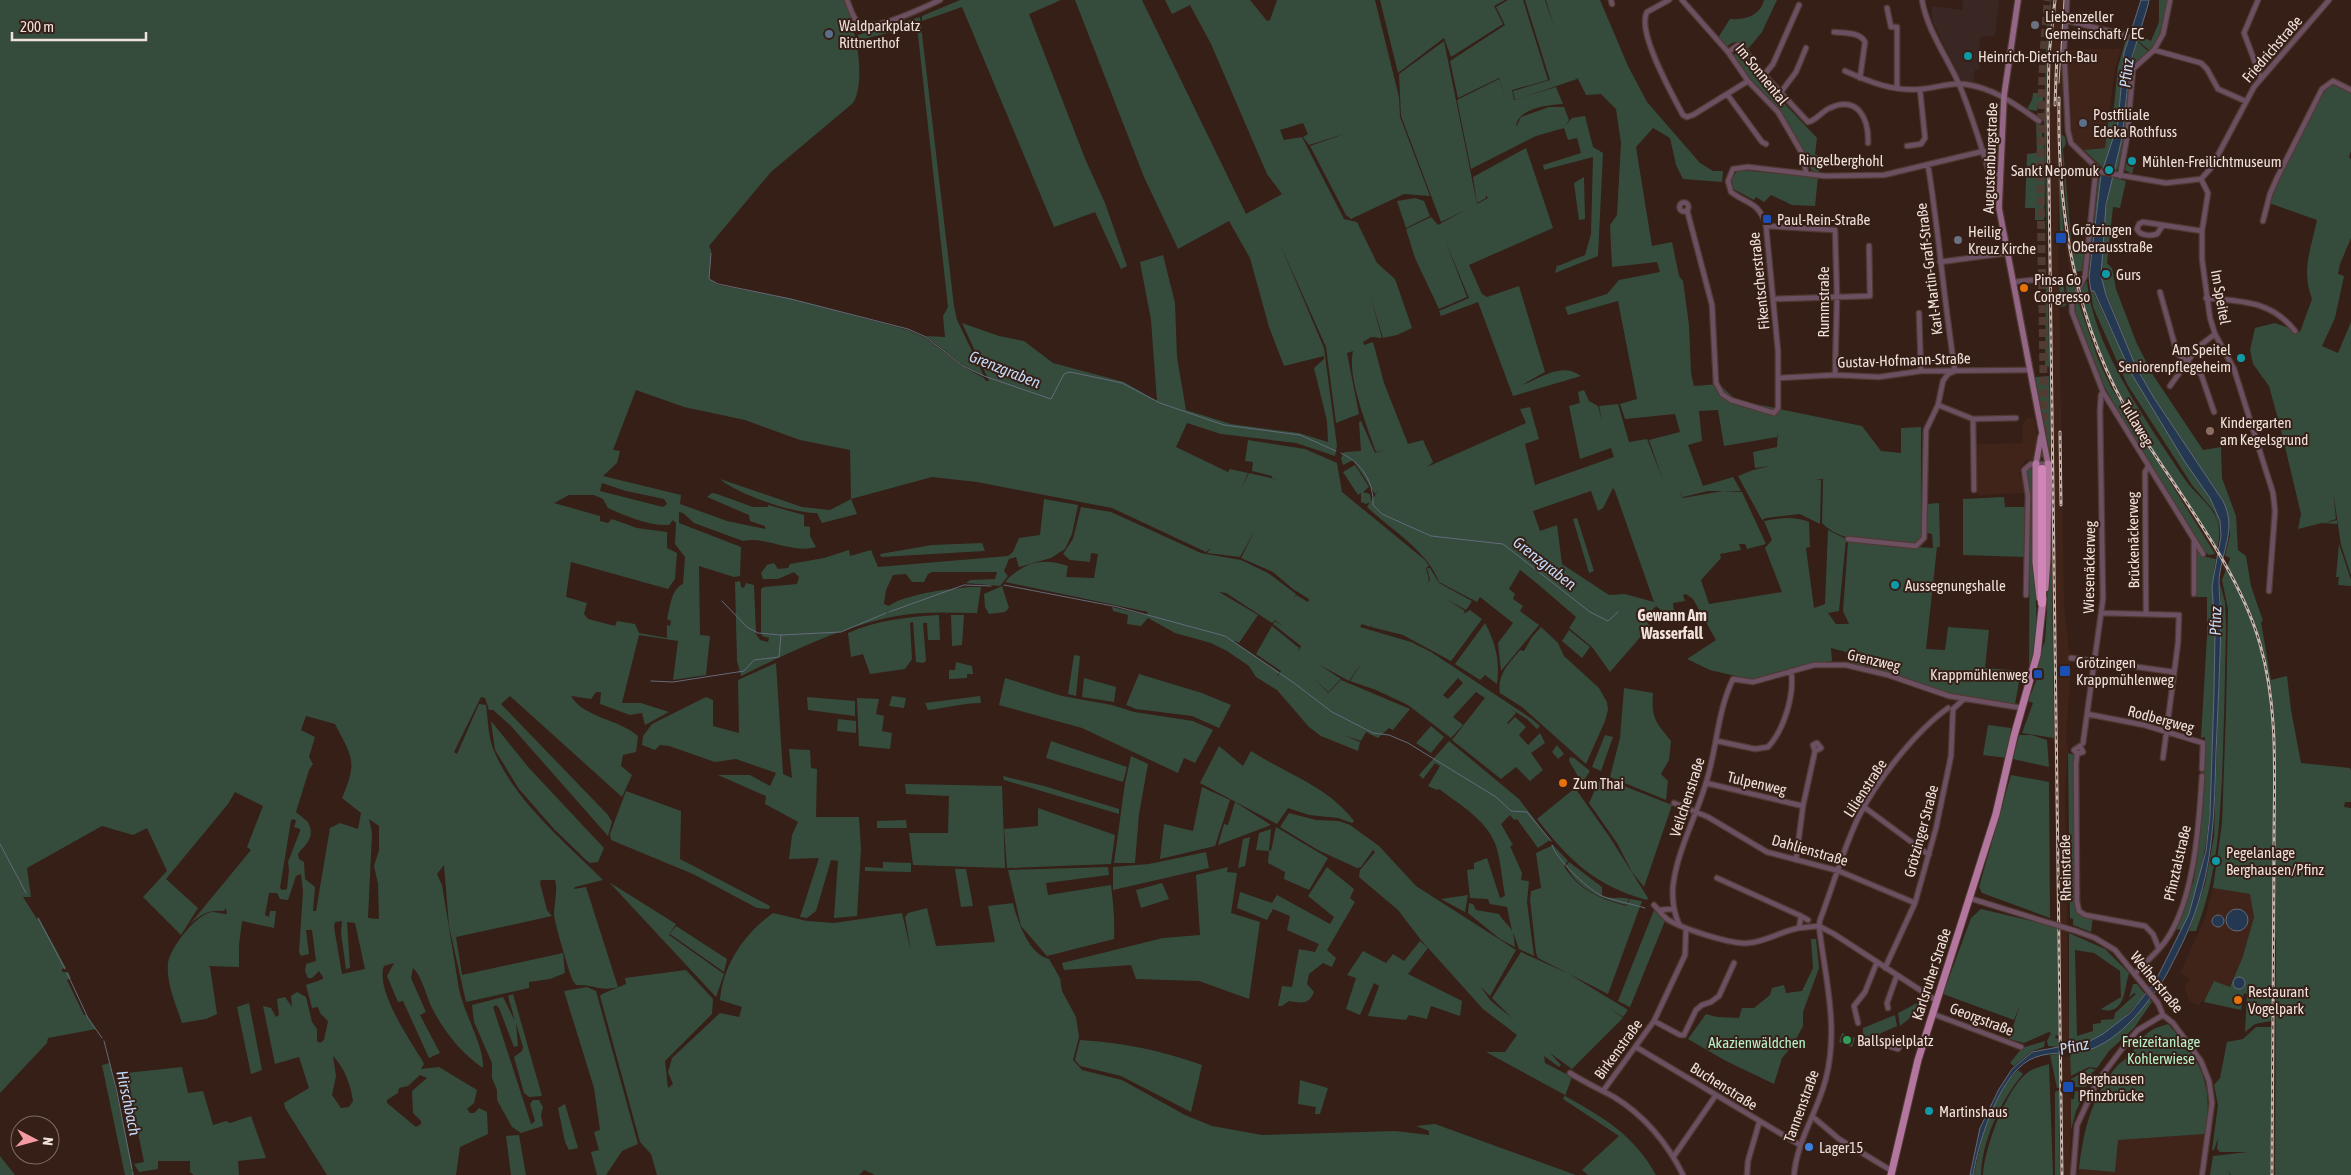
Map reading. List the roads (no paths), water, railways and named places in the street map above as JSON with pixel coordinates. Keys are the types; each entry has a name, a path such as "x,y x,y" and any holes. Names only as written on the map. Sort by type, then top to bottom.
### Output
{"highway":[{"path":"2042,466 2042,603"}],"main road":[{"name":"Karlsruher Straße","path":"1892,1173 1922,1046 1996,814 2038,648 2042,603"}],"street":[{"path":"847,0 856,20 860,24 868,26 902,17 940,0"},
{"path":"1669,0 1647,12 1645,20 1653,50 1683,115 1687,117 1693,115 1748,81"},
{"name":"Im Sonnental","path":"1682,0 1728,52 1748,81 1778,112 1803,155 1806,173"},
{"path":"1922,0 1927,18 1958,84 1984,151 1989,172 1999,175"},
{"name":"Augustenburgstraße","path":"2018,0 2004,96 1999,208 2042,434 2042,466"},
{"path":"2067,0 2064,53 2069,139 2074,147 2092,161 2098,170 2166,182 2201,179"},
{"path":"2118,175 2127,137 2133,69 2154,50 2165,30 2170,0"},
{"path":"2258,0 2244,33 2261,78"},
{"name":"Friedrichstraße","path":"2201,179 2217,160 2245,100 2261,78 2329,0"},
{"path":"1764,75 1773,64 1799,4"},
{"path":"1886,8 1891,27 1897,27 1897,88"},
{"path":"2065,20 2126,37"},
{"path":"1834,32 1864,38 1860,78"},
{"path":"1728,52 1738,45 1743,47 1755,66 1808,122 1836,105 1848,105 1860,111 1867,120 1868,143"},
{"path":"1781,92 1796,72 1806,48"},
{"path":"2154,50 2201,63 2207,69 2218,89 2245,100"},
{"path":"1845,71 1873,84 1897,88 1920,90 1958,84 2004,96 2039,121"},
{"path":"2263,221 2270,194 2277,178 2322,89 2333,81 2351,90"},
{"path":"1908,146 1921,144 1925,138 1920,90"},
{"path":"1727,94 1762,142 1766,144"},
{"name":"Ringelberghohl","path":"1728,176 1733,169 1740,167 1826,176 1884,175 1984,151"},
{"name":"Karl-Martin-Graff-Straße","path":"1928,165 1955,371"},
{"name":"Tullaweg","path":"2098,170 2085,276 2072,302 2072,312 2103,392 2203,554"},
{"name":"Fikentscherstraße","path":"1688,210 1712,305 1714,375 1718,389 1731,400 1769,412 1777,411 1778,378 1774,299 1766,226 1763,215 1756,206 1730,192 1728,176"},
{"name":"Im Speitel","path":"2201,179 2208,193 2202,231 2202,259 2206,298 2215,334 2234,369 2273,493 2275,511 2269,591"},
{"path":"2163,225 2157,234 2153,236 2139,233 2137,229 2141,222 2163,225 2202,231"},
{"name":"Rummstraße","path":"1766,226 1835,230 1837,296 1835,375"},
{"path":"1774,299 1870,296 1869,246"},
{"path":"1940,262 2007,253"},
{"path":"2013,282 2032,280"},
{"path":"2160,292 2177,354 2201,374 2214,412"},
{"path":"2206,298 2238,301 2272,311 2285,318 2295,331"},
{"path":"1919,313 1921,371"},
{"path":"2170,386 2198,347 2215,334"},
{"name":"Gustav-Hofmann-Straße","path":"1778,378 1835,375 1879,377 1921,371 2030,370"},
{"path":"1848,539 1911,546 1916,546 1922,542 1925,534 1926,430 1938,405 1942,381 1948,374 1955,371"},
{"name":"Wiesenäckerweg","path":"2083,743 2102,613 2100,395 2103,392"},
{"path":"1938,405 1973,419 2016,418"},
{"path":"1973,419 1974,490"},
{"name":"Augustenburgstraße","path":"2042,434 2042,466"},
{"name":"Augustenburgstraße","path":"2026,595 2028,496 2024,475 2027,466 2042,466"},
{"name":"Brückenäckerweg","path":"2146,614 2145,472 2148,467"},
{"path":"2194,540 2194,594"},
{"path":"2102,613 2179,615 2163,758"},
{"path":"2071,658 2174,672"},
{"name":"Grenzweg","path":"1733,679 1753,682 1823,664 1854,666 1906,680 1949,696 2022,708"},
{"path":"1718,740 1755,749 1768,748 1784,717 1791,693 1792,671"},
{"name":"Veilchenstraße","path":"1678,924 1673,909 1672,895 1676,872 1706,784 1718,740 1722,704 1733,679"},
{"path":"1949,696 1951,708 1964,699"},
{"name":"Lilienstraße","path":"1819,926 1864,808 1922,728 1951,708"},
{"name":"Grötzinger Straße","path":"1885,968 1915,903 1929,856 1947,784 1954,722 1951,708"},
{"name":"Rodbergweg","path":"2087,714 2166,731 2203,743 2202,769"},
{"path":"1796,860 1803,806 1815,751"},
{"name":"Rheinstraße","path":"2077,754 2077,902 2079,911 2085,915 2145,926 2153,934 2159,949"},
{"name":"Pfinztalstraße","path":"2159,949 2167,940 2173,928 2188,883 2199,826 2202,776"},
{"name":"Tulpenweg","path":"1706,784 1803,806"},
{"name":"Dahlienstraße","path":"1674,804 1713,820 1767,852 1839,871 1915,903"},
{"path":"1864,808 1929,856"},
{"path":"1717,878 1808,920"},
{"name":"Weiherstraße","path":"1970,898 2076,931 2115,950 2136,974 2158,1002 2163,1015 2173,1023 2197,1055 2209,1081 2212,1103 2211,1124 2202,1175"},
{"path":"1654,905 1668,919 1686,929 1746,944 1768,939 1785,930 1819,926 1937,1001"},
{"path":"1659,910 1673,909"},
{"path":"1799,928 1801,916"},
{"name":"Tannenstraße","path":"1794,1175 1800,1145 1814,1117 1827,1076 1833,1028 1819,926"},
{"name":"Birkenstraße","path":"1603,1091 1654,1022 1685,955 1686,929"},
{"path":"2136,974 2159,949"},
{"path":"1858,1023 1854,1006 1866,992 1877,962"},
{"path":"1654,1022 1682,1036 1702,1004 1711,1002 1719,996 1734,963"},
{"path":"1888,1008 1887,1003 1897,975"},
{"name":"Georgstraße","path":"1933,1014 2021,1048"},
{"path":"2073,1175 2076,1125 2097,1082 2138,1030 2163,1015"},
{"path":"1885,1046 1898,1049 1906,1040 1922,1046"},
{"name":"Buchenstraße","path":"1636,1047 1800,1145"},
{"path":"1570,1073 1631,1109 1657,1134 1674,1156 1683,1175"},
{"path":"1674,1156 1716,1095"},
{"path":"1814,1117 1839,1139 1892,1173"},
{"path":"1747,1175 1748,1160 1759,1122"}],"water":[{"name":"Pfinz","path":"2141,0 2149,0 2130,64 2122,138 2106,205 2101,276 2106,295 2136,367 2154,398 2223,501 2229,522 2229,532 2219,582 2221,621 2220,670 2214,805 2209,854 2205,878 2190,927 2162,982 2138,1013 2114,1037 2094,1048 2080,1052 2036,1057 2023,1064 2012,1075 1993,1108 1980,1144 1973,1175 1970,1175 1980,1128 1999,1089 2012,1069 2032,1052 2090,1041 2103,1034 2130,1013 2155,982 2189,914 2206,851 2210,815 2214,691 2215,633 2212,586 2221,536 2220,521 2210,498 2185,462 2131,373 2094,291 2091,291 2089,277 2101,175 2118,123 2124,53"},
{"path":"2237,909 2245,912 2248,920 2245,928 2237,931 2229,928 2226,920 2229,912"},
{"path":"2220,915 2223,916 2223,926 2216,927 2213,926 2212,919 2213,916"},
{"path":"2237,977 2241,977 2245,983 2241,989 2237,989 2233,985 2233,981"}],"waterway":[{"name":"Grenzgraben","path":"711,253 709,279 718,284 791,299 908,329 926,337 963,366 984,376 1051,399 1064,374 1069,372 1080,374 1122,383 1160,403 1224,425 1300,435 1336,451"},
{"name":"Grenzgraben","path":"1341,453 1361,468 1369,481 1373,505 1382,514 1431,536 1503,544 1590,612 1608,621 1618,612"},
{"path":"889,612 964,585 991,586"},
{"path":"1004,585 1118,607 1225,636 1294,683 1332,712 1373,733 1389,735 1408,743 1496,797 1511,811 1527,812 1551,841"},
{"path":"722,601 747,627 758,633 781,635 841,632 886,613"},
{"path":"651,681 673,682 744,671 754,660 779,657 781,635"},
{"name":"Hirschbach","path":"0,844 26,893"},
{"path":"1552,845 1565,865 1594,891 1609,899 1645,908"},
{"name":"Hirschbach","path":"38,918 65,969"},
{"name":"Hirschbach","path":"67,973 88,1018 102,1038"},
{"name":"Hirschbach","path":"104,1041 117,1092 132,1169"}],"tunnel":[{"path":"2042,469 2041,130 2044,43 2048,0"}],"tram line":[{"path":"2059,83 2064,0"}],"railway":[{"path":"2055,0 2049,55 2048,109 2062,1175"},
{"path":"2055,105 2057,52"},
{"path":"2059,98 2061,183 2066,225 2073,267 2097,347 2114,386 2135,424 2222,558 2250,615 2266,669 2273,719 2275,770 2272,1175"},
{"path":"2060,432 2061,505"}],"place":[{"name":"Liebenzeller Gemeinschaft / EC","path":"2035,25"},
{"name":"Waldparkplatz Rittnerthof","path":"829,34"},
{"name":"Heinrich-Dietrich-Bau","path":"1968,56"},
{"name":"Postfiliale Edeka Rothfuss","path":"2083,123"},
{"name":"Mühlen-Freilichtmuseum","path":"2132,161"},
{"name":"Sankt Nepomuk","path":"2109,170"},
{"name":"Paul-Rein-Straße","path":"1767,219"},
{"name":"Grötzingen Oberausstraße","path":"2061,238"},
{"name":"Heilig Kreuz Kirche","path":"1958,240"},
{"name":"Gurs","path":"2106,274"},
{"name":"Pinsa Go Congresso","path":"2024,288"},
{"name":"Am Speitel Seniorenpflegeheim","path":"2241,358"},
{"name":"Kindergarten am Kegelsgrund","path":"2210,431"},
{"name":"Aussegnungshalle","path":"1895,585"},
{"name":"Grötzingen Krappmühlenweg","path":"2065,671"},
{"name":"Krappmühlenweg","path":"2038,674"},
{"name":"Zum Thai","path":"1563,783"},
{"name":"Pegelanlage Berghausen/Pfinz","path":"2216,861"},
{"name":"Restaurant Vogelpark","path":"2238,1000"},
{"name":"Ballspielplatz","path":"1847,1040"},
{"name":"Berghausen Pfinzbrücke","path":"2068,1087"},
{"name":"Martinshaus","path":"1929,1111"},
{"name":"Lager15","path":"1809,1147"}],"district":[{"name":"Gewann Am Wasserfall","path":"1672,624"}],"park label":[{"name":"Akazienwäldchen","path":"1757,1042"},
{"name":"Freizeitanlage Kohlerwiese","path":"2161,1050"}]}
